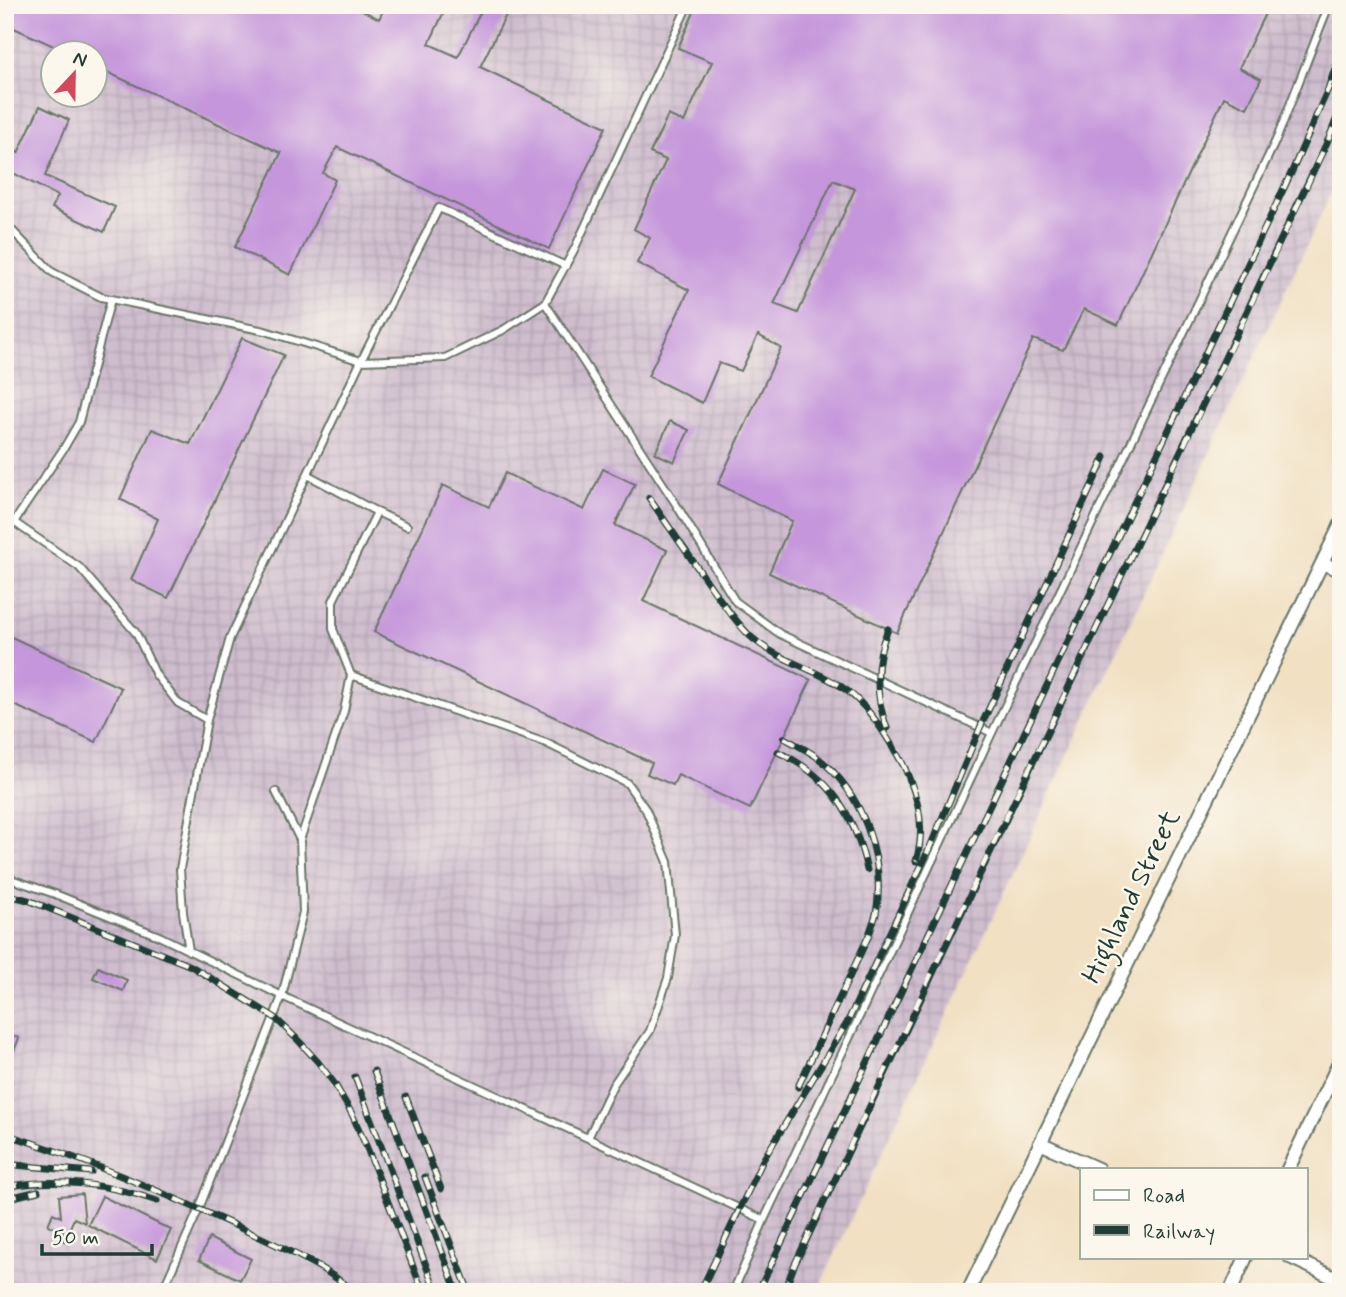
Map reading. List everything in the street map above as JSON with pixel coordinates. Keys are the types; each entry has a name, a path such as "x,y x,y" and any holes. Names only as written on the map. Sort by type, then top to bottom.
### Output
{"street":[{"name":"Highland Street","path":"968,1292 1341,524"},
{"path":"1322,562 1341,571"},
{"path":"1288,1168 1341,1059"},
{"path":"1040,1143 1096,1168"},
{"path":"1230,1292 1246,1258"},
{"path":"1292,1258 1341,1281"}],"lane":[{"path":"5,223 52,272 101,297 265,331 361,362 445,358 503,330 545,303 566,266 688,5"},
{"path":"733,1292 764,1220 992,733 1277,138 1329,5"},
{"path":"189,951 180,869 207,720 230,638 361,362 439,208 566,266"},
{"path":"14,522 79,422 111,299"},
{"path":"545,303 674,501 735,601 780,634 992,733"},
{"path":"307,475 407,526"},
{"path":"162,1292 199,1209 282,996 303,912 300,840 344,711 352,675 333,629 332,601 377,512"},
{"path":"5,516 79,567 136,634 156,675 178,703 207,720"},
{"path":"352,675 546,743 627,783 646,810 668,862 675,935 668,978 650,1031 613,1085 588,1138"},
{"path":"275,792 300,840"},
{"path":"5,877 148,931 764,1220"}],"shaded area":[{"path":"5,5 1341,5 1341,172 817,1292 5,1292"}],"building":[{"path":"5,5 352,5 379,19 386,5 447,5 429,44 458,57 484,5 511,5 480,67 606,127 549,249 337,147 323,173 335,180 290,275 235,247 281,153 108,73 108,38 38,39 5,24"},
{"path":"697,5 1269,5 1239,68 1261,79 1247,108 1224,97 1118,325 1084,309 1063,350 1033,339 897,633 769,573 792,521 718,484 781,348 758,335 741,371 719,363 702,403 648,376 689,290 637,263 650,238 634,229 666,160 650,153 668,115 684,122 712,62 678,48","holes":["833,180 855,189 798,313 774,304"]},
{"path":"39,108 69,120 45,176 115,207 104,232 52,208 58,196 5,169 13,150 18,153"},
{"path":"242,338 284,355 168,598 131,580 158,519 120,499 152,429 190,444"},
{"path":"670,421 689,430 674,462 655,453"},
{"path":"603,469 635,484 615,525 667,550 643,601 811,680 750,809 678,775 673,785 647,774 652,763 374,632 443,485 489,507 505,473 584,510"},
{"path":"5,634 121,688 96,742 5,701"},
{"path":"98,967 127,980 123,991 93,978"},
{"path":"5,1033 19,1038 6,1071 5,1071"},
{"path":"82,1194 85,1223 74,1218 64,1242 63,1231 48,1225 53,1213 61,1217 59,1196"},
{"path":"102,1196 171,1230 157,1259 88,1225"},
{"path":"209,1238 251,1259 240,1280 199,1260"}],"railway":[{"path":"758,1292 1293,169 1328,89 1341,51"},
{"path":"784,1292 860,1125 1263,279 1341,107"},
{"path":"700,1292 763,1160 847,1023 930,847 980,728 1105,457"},
{"path":"649,498 720,600 750,636 770,651 828,679 850,693 877,722 905,768"},
{"path":"887,728 878,691 878,666 888,629"},
{"path":"784,738 817,757 833,772 859,808 874,849 878,893 876,914 869,935 798,1087"},
{"path":"778,752 812,773 838,799 855,832 867,870"},
{"path":"901,760 919,809 921,835 916,861"},
{"path":"5,894 28,900 191,966 274,1017 318,1062 352,1114 423,1292"},
{"path":"374,1071 457,1292"},
{"path":"355,1077 436,1292"},
{"path":"406,1097 441,1189"},
{"path":"5,1134 121,1176 234,1225 312,1263 355,1292"},
{"path":"5,1164 91,1172"},
{"path":"425,1177 469,1292"},
{"path":"5,1187 43,1183 82,1184 120,1190 157,1201"},
{"path":"5,1199 38,1191"}]}
